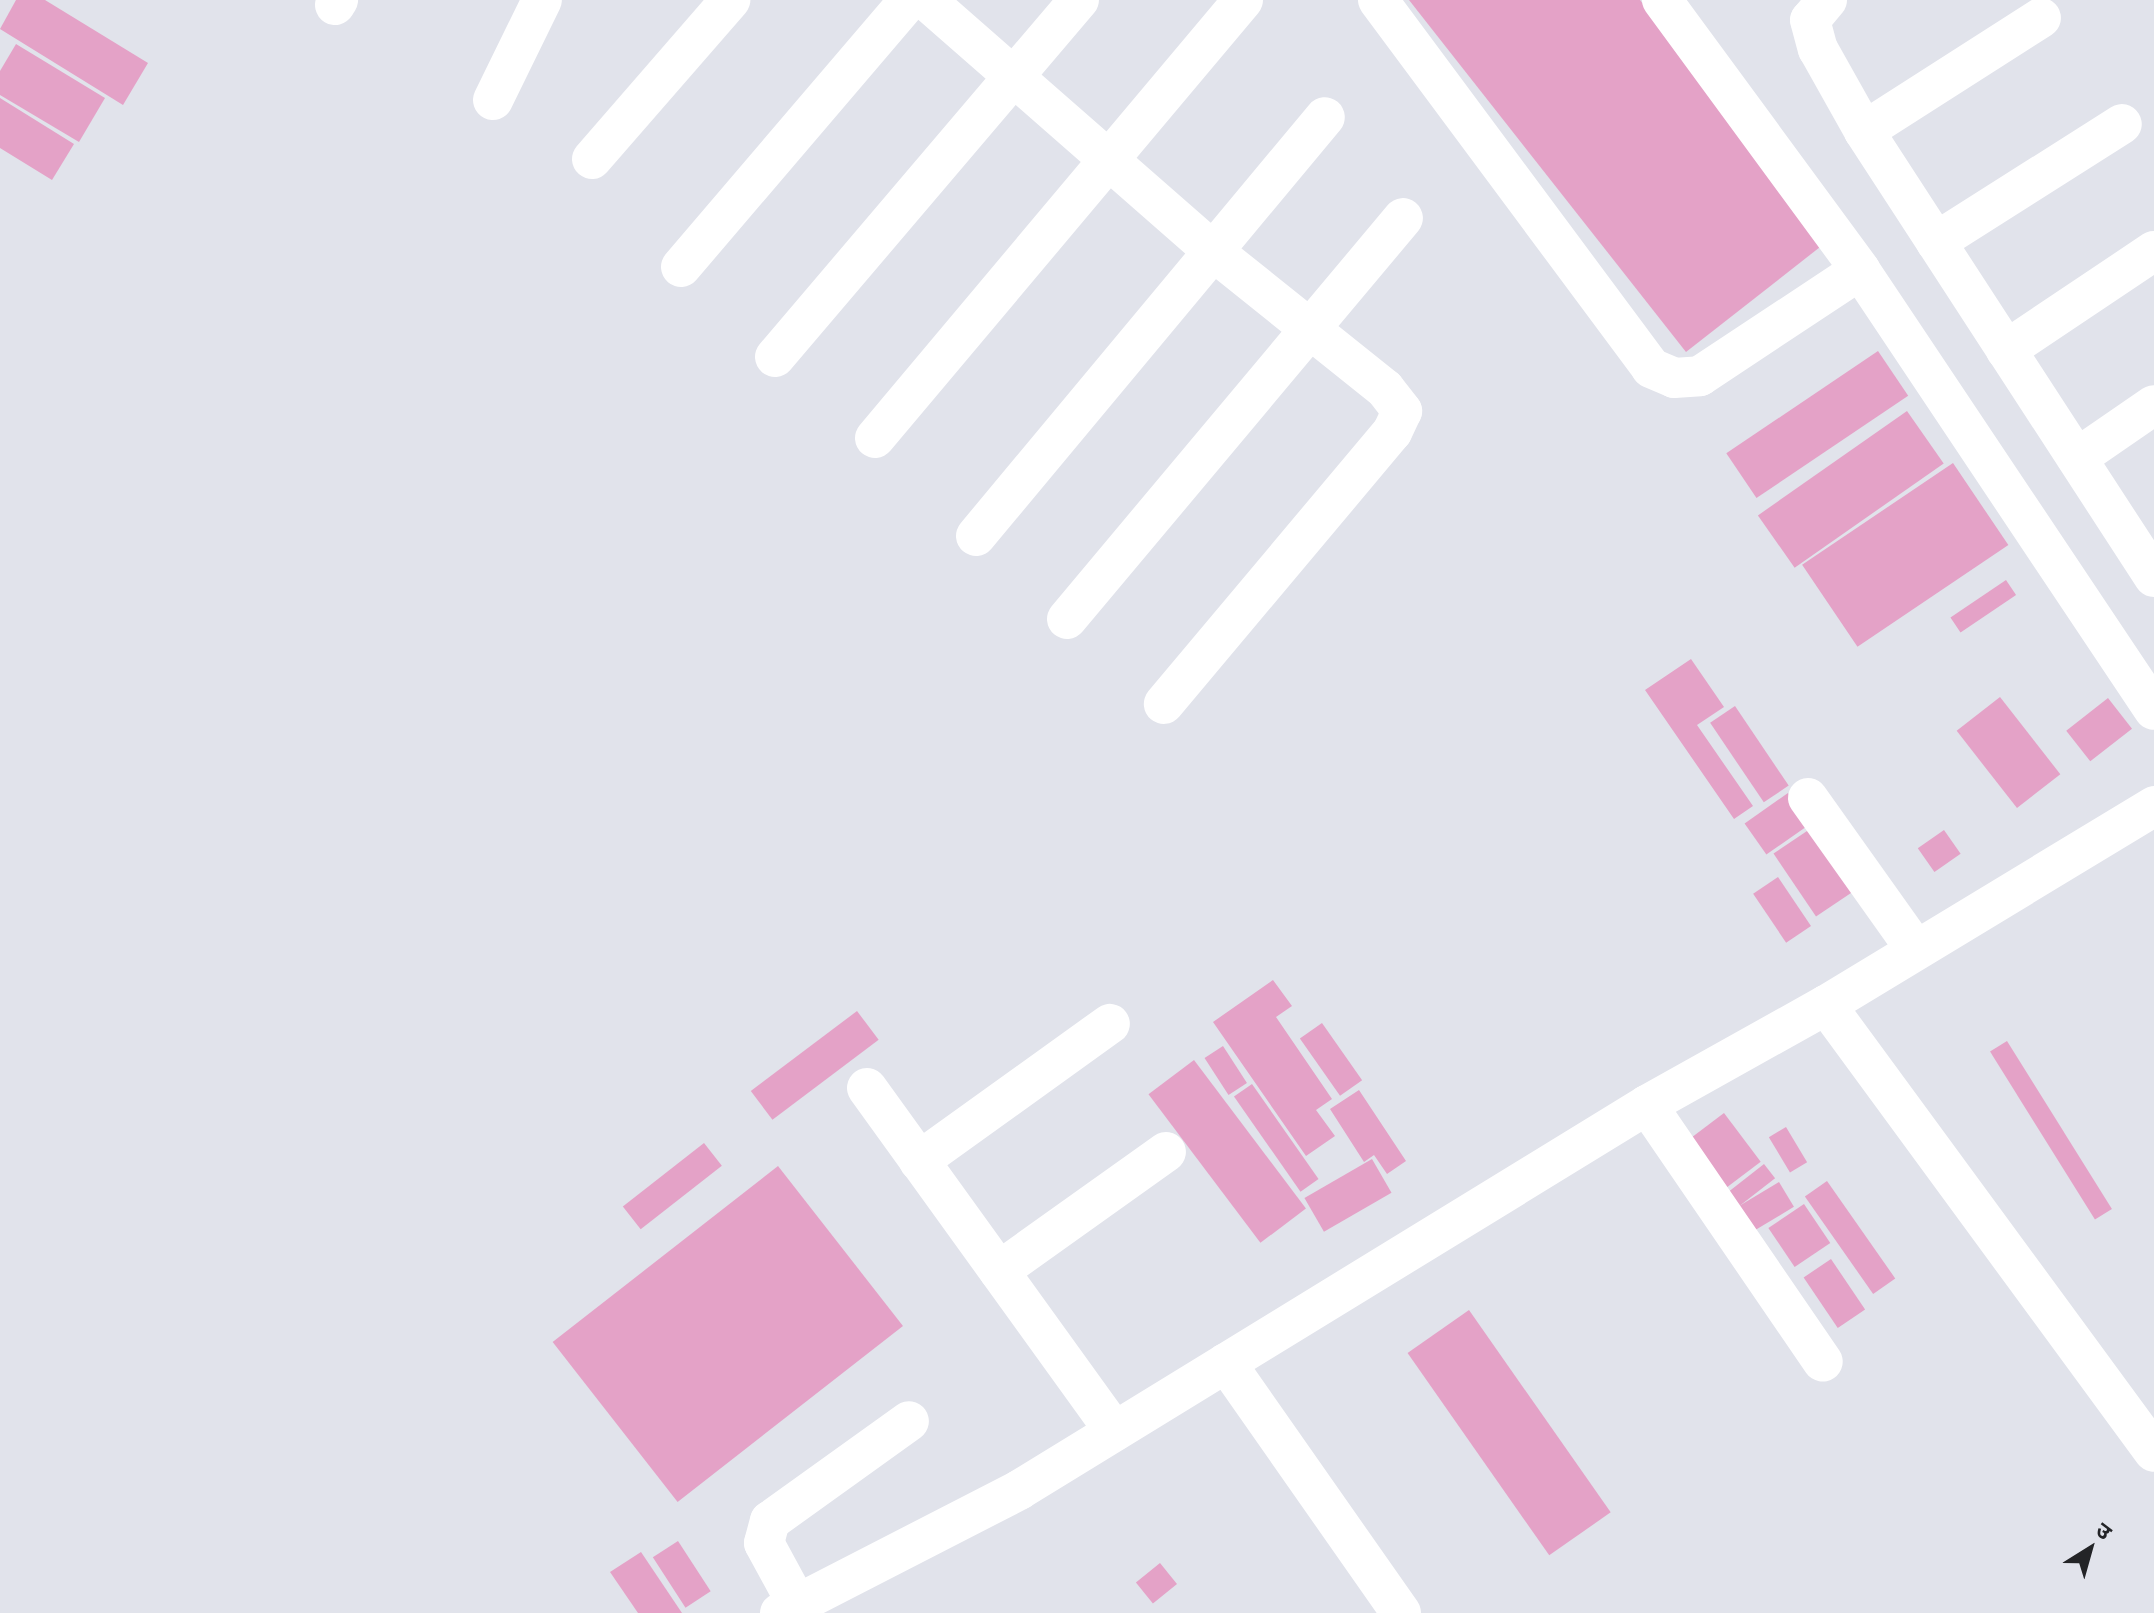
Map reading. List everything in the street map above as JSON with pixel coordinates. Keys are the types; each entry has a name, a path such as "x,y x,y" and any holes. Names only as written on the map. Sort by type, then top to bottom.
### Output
{"street":[{"path":"493,100 542,0"},
{"path":"592,159 730,0"},
{"path":"681,267 909,0"},
{"path":"926,0 1214,252 1385,389 1402,411 1392,432 1164,704"},
{"path":"775,357 1079,0"},
{"path":"875,438 1243,0"},
{"path":"1378,0 1651,368 1674,378 1700,376 1860,270"},
{"path":"1662,0 1860,270 2154,710"},
{"path":"1827,0 1810,20 1818,49 1864,131 2152,571"},
{"path":"1864,131 2041,18"},
{"path":"976,536 1325,117"},
{"path":"1936,242 2122,124"},
{"path":"1067,619 1403,218"},
{"path":"2006,350 2154,251"},
{"path":"2077,458 2154,405"},
{"path":"1808,798 1914,947"},
{"path":"909,1421 770,1521 764,1543 788,1608 1019,1490 1647,1105 1826,1005 1914,947 2154,806"},
{"path":"1826,1005 2154,1452"},
{"path":"919,1161 1110,1024"},
{"path":"867,1088 1114,1431"},
{"path":"1647,1105 1823,1362"},
{"path":"999,1271 1166,1152"},
{"path":"1226,1363 1401,1613"}],"building":[{"path":"16,0 45,0 148,63 123,105 0,29"},
{"path":"1409,0 1640,0 1829,240 1686,352"},
{"path":"16,44 105,98 79,142 0,95 0,71"},
{"path":"0,98 74,144 52,180 0,148"},
{"path":"1878,351 1908,396 1756,498 1726,453"},
{"path":"1907,411 1944,463 1795,568 1758,515"},
{"path":"1953,463 2008,545 1857,647 1802,565"},
{"path":"2006,580 2016,595 1961,632 1950,617"},
{"path":"1691,659 1724,707 1697,725 1753,806 1734,819 1645,690"},
{"path":"2000,697 2060,774 2017,808 1957,731"},
{"path":"2108,698 2132,729 2090,761 2066,731"},
{"path":"1735,706 1789,786 1764,802 1710,723"},
{"path":"1788,793 1810,824 1766,855 1745,823"},
{"path":"1810,829 1852,892 1816,917 1774,854"},
{"path":"1944,830 1961,854 1934,872 1918,848"},
{"path":"1778,877 1811,926 1786,943 1753,894"},
{"path":"1273,980 1292,1006 1276,1017 1332,1099 1316,1110 1335,1136 1306,1156 1213,1022"},
{"path":"857,1011 879,1040 772,1120 751,1091"},
{"path":"1322,1023 1362,1080 1340,1096 1300,1038"},
{"path":"2007,1041 2112,1209 2095,1220 1990,1052"},
{"path":"1223,1046 1247,1083 1229,1095 1205,1058"},
{"path":"1194,1060 1306,1209 1260,1243 1148,1094"},
{"path":"1252,1084 1319,1179 1301,1192 1234,1097"},
{"path":"1359,1090 1406,1161 1387,1174 1374,1155 1364,1162 1330,1109"},
{"path":"1724,1113 1761,1162 1724,1189 1687,1141"},
{"path":"1786,1127 1807,1162 1790,1172 1769,1137"},
{"path":"704,1143 722,1166 641,1229 623,1206"},
{"path":"1372,1159 1392,1193 1324,1232 1304,1198"},
{"path":"1764,1164 1775,1178 1735,1210 1724,1195"},
{"path":"778,1166 903,1326 678,1502 553,1342"},
{"path":"1827,1181 1895,1278 1873,1294 1805,1196"},
{"path":"1779,1182 1794,1207 1752,1232 1737,1207"},
{"path":"1804,1204 1830,1243 1795,1267 1768,1228"},
{"path":"1831,1259 1865,1310 1838,1328 1804,1277"},
{"path":"1469,1310 1611,1512 1549,1555 1408,1353"},
{"path":"678,1541 711,1591 686,1608 653,1557"},
{"path":"641,1552 682,1613 638,1613 610,1572"},
{"path":"1160,1563 1177,1584 1153,1603 1136,1583"}]}
